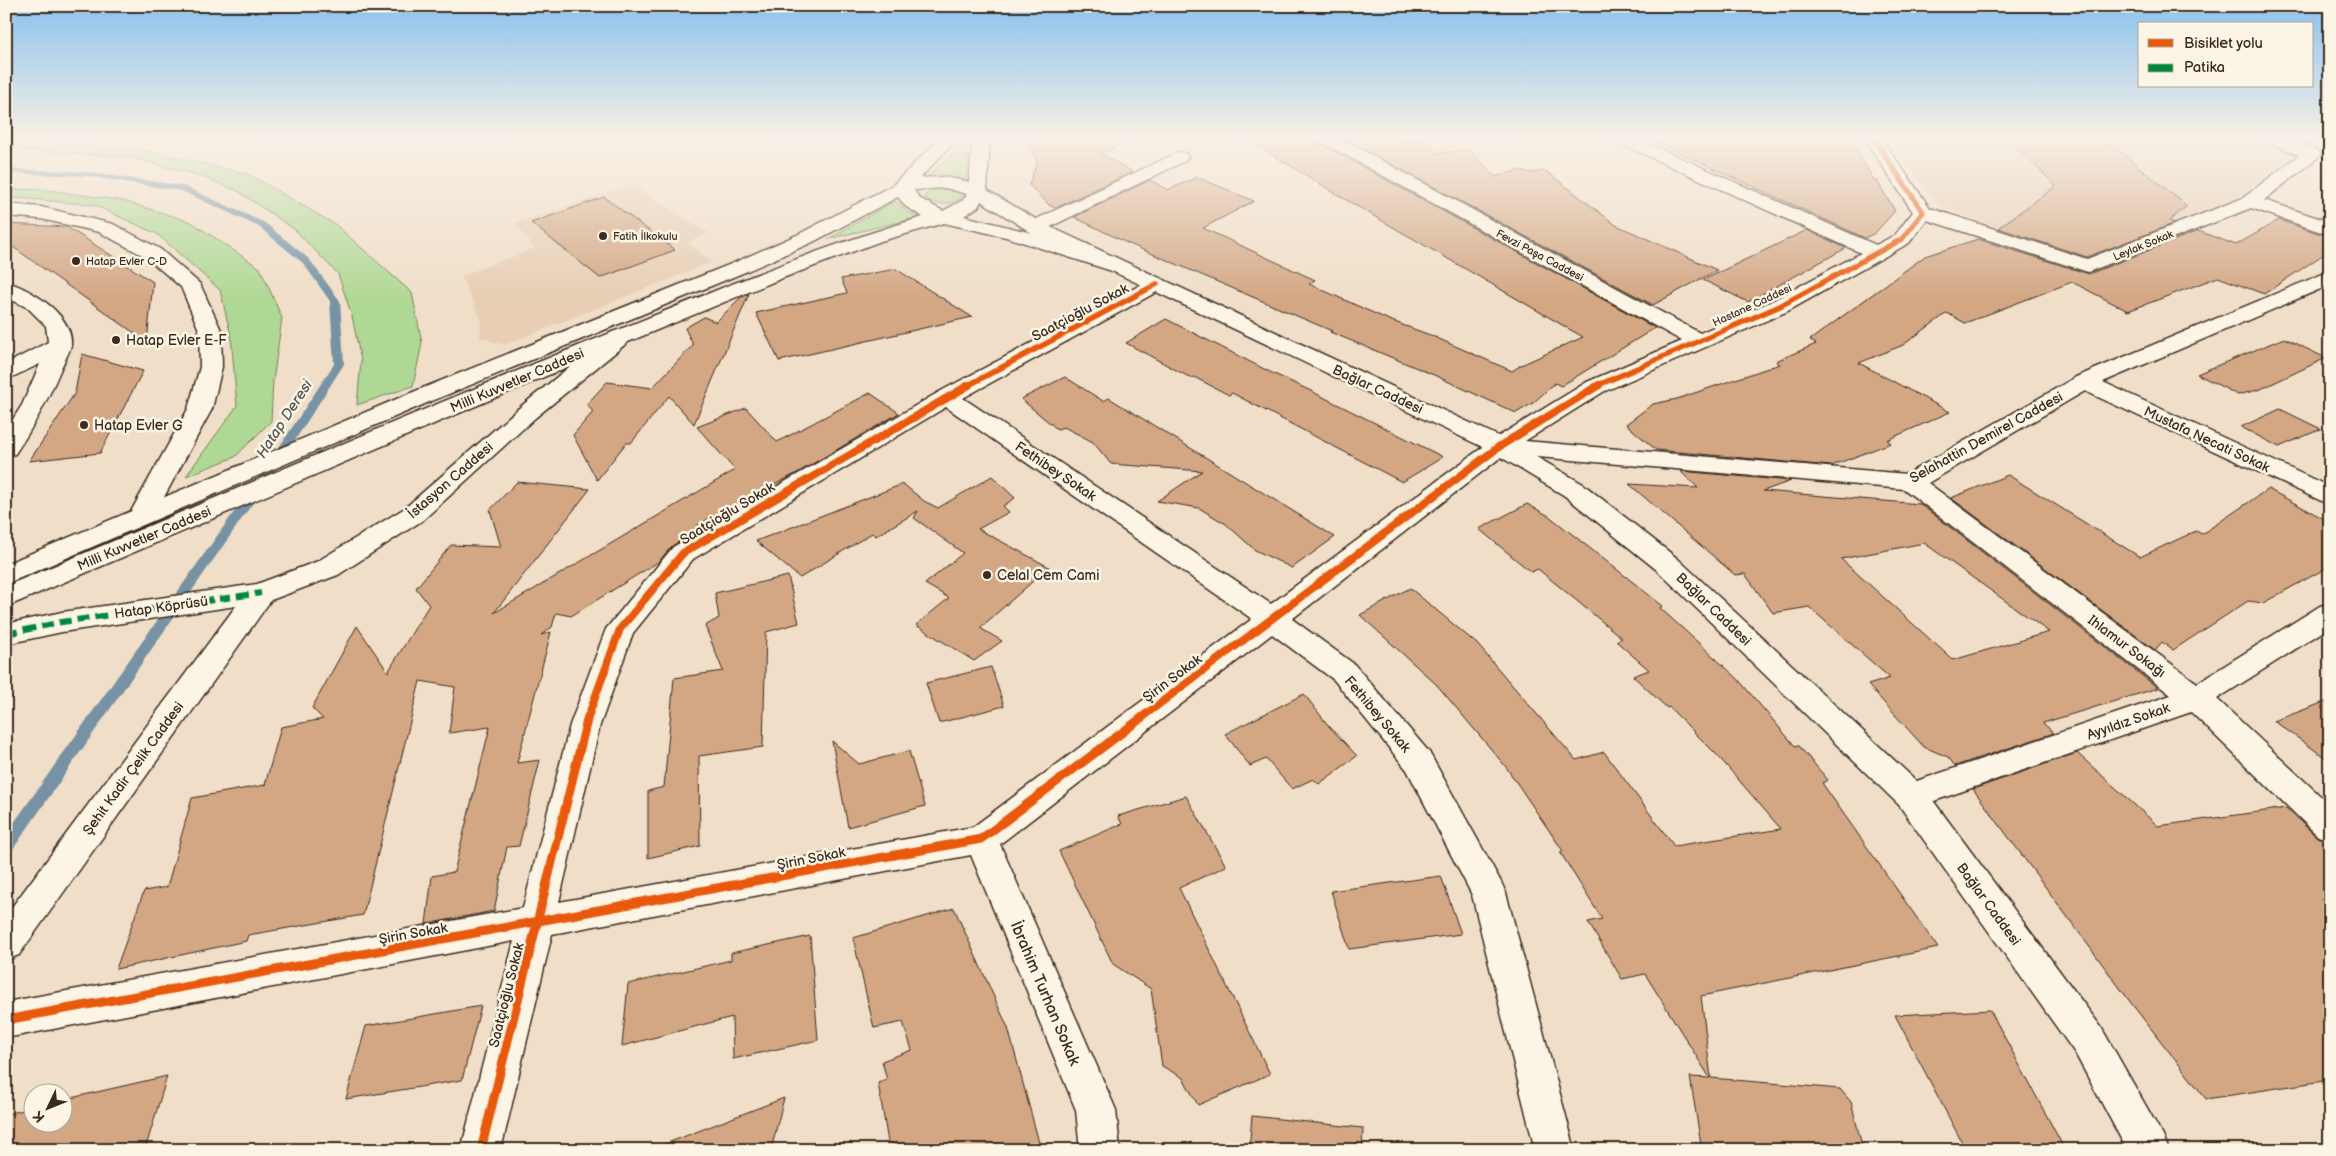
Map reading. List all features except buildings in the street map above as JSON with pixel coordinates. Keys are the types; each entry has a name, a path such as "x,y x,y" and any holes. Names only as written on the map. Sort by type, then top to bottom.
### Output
{"street":[{"path":"6,575 73,556 142,515 535,361 806,238 893,192"},
{"path":"906,192 907,197 920,208 946,217 1012,233 1112,265"},
{"name":"Milli Kuvvetler Caddesi","path":"6,597 73,556 535,361 620,337 865,240 946,217 971,203 977,192"},
{"path":"981,192 1035,227 1112,265"},
{"path":"1035,227 1107,192"},
{"name":"Fevzi Paşa Caddesi","path":"1423,192 1699,341"},
{"path":"1742,192 1876,253"},
{"path":"1909,192 1923,212"},
{"name":"Leylak Sokak","path":"1923,212 2088,266 2250,202 2263,192"},
{"path":"2250,202 2330,229"},
{"path":"6,210 41,212 106,228 154,253 190,284 210,330 211,368 200,409 142,515"},
{"name":"Hastane Caddesi","path":"1500,446 1595,387 1780,306 1902,239 1923,212"},
{"name":"Bağlar Caddesi","path":"1112,265 1158,284 1500,446 1574,490 1668,565 1910,796 2088,1040 2148,1150"},
{"name":"Selahattin Demirel Caddesi","path":"1500,446 1911,482 2084,382 2330,277"},
{"name":"Saatçioğlu Sokak","path":"481,1150 585,725 620,629 683,553 947,397 1158,284"},
{"path":"6,288 35,304 56,324 60,345 34,405 6,449"},
{"name":"İstasyon Caddesi","path":"261,592 328,568 414,514 527,413 620,337"},
{"path":"6,373 60,345"},
{"name":"Mustafa Necati Sokak","path":"2084,382 2330,497"},
{"name":"Fethibey Sokak","path":"947,397 1271,618 1344,672 1418,761 1489,892 1555,1150"},
{"name":"Şirin Sokak","path":"6,1020 981,839 1500,446"},
{"name":"Ihlamur Sokağı","path":"1911,482 2196,698 2330,826"},
{"name":"Hatap Köprüsü","path":"6,634 62,622 261,592"},
{"name":"Şehit Kadir Çelik Caddesi","path":"6,944 261,592"},
{"name":"Ayyıldız Sokak","path":"1910,796 2196,698 2330,613"},
{"name":"İbrahim Turhan Sokak","path":"981,839 1096,1110 1100,1150"}],"shaded area":[{"path":"610,192 643,192 709,233 687,242 712,262 504,345 480,337 482,321 461,276 535,248 514,223"},
{"path":"1929,192 2244,192 2237,197 2079,259 1940,206"}],"green space":[{"path":"6,192 61,192 124,201 191,222 260,268 282,318 273,381 271,421 235,457 186,476 237,406 231,336 220,290 157,234 94,205 6,197"},
{"path":"239,192 279,192 336,225 412,293 422,343 413,386 357,405 361,361 352,316 338,274 294,229"},
{"path":"928,192 962,192 962,197 958,200 944,204 929,201 925,198"},
{"path":"895,201 909,213 920,217 828,239"}],"waterway":[{"name":"Hatap Deresi","path":"6,847 273,466 339,364 335,301 306,261 262,225 190,192"}],"marked path":[{"path":"6,634 62,622 261,593"}],"cycle path":[{"path":"6,1020 981,839 1500,446 1595,387 1780,306 1902,239 1923,212 1909,192"},
{"path":"481,1150 585,725 620,629 683,553 947,397 1157,284"}],"place":[{"name":"Fatih İlkokulu","path":"603,236"},
{"name":"Hatap Evler C-D","path":"76,261"},
{"name":"Hatap Evler E-F","path":"116,340"},
{"name":"Hatap Evler G","path":"84,425"},
{"name":"Celal Cem Cami","path":"987,575"}]}
